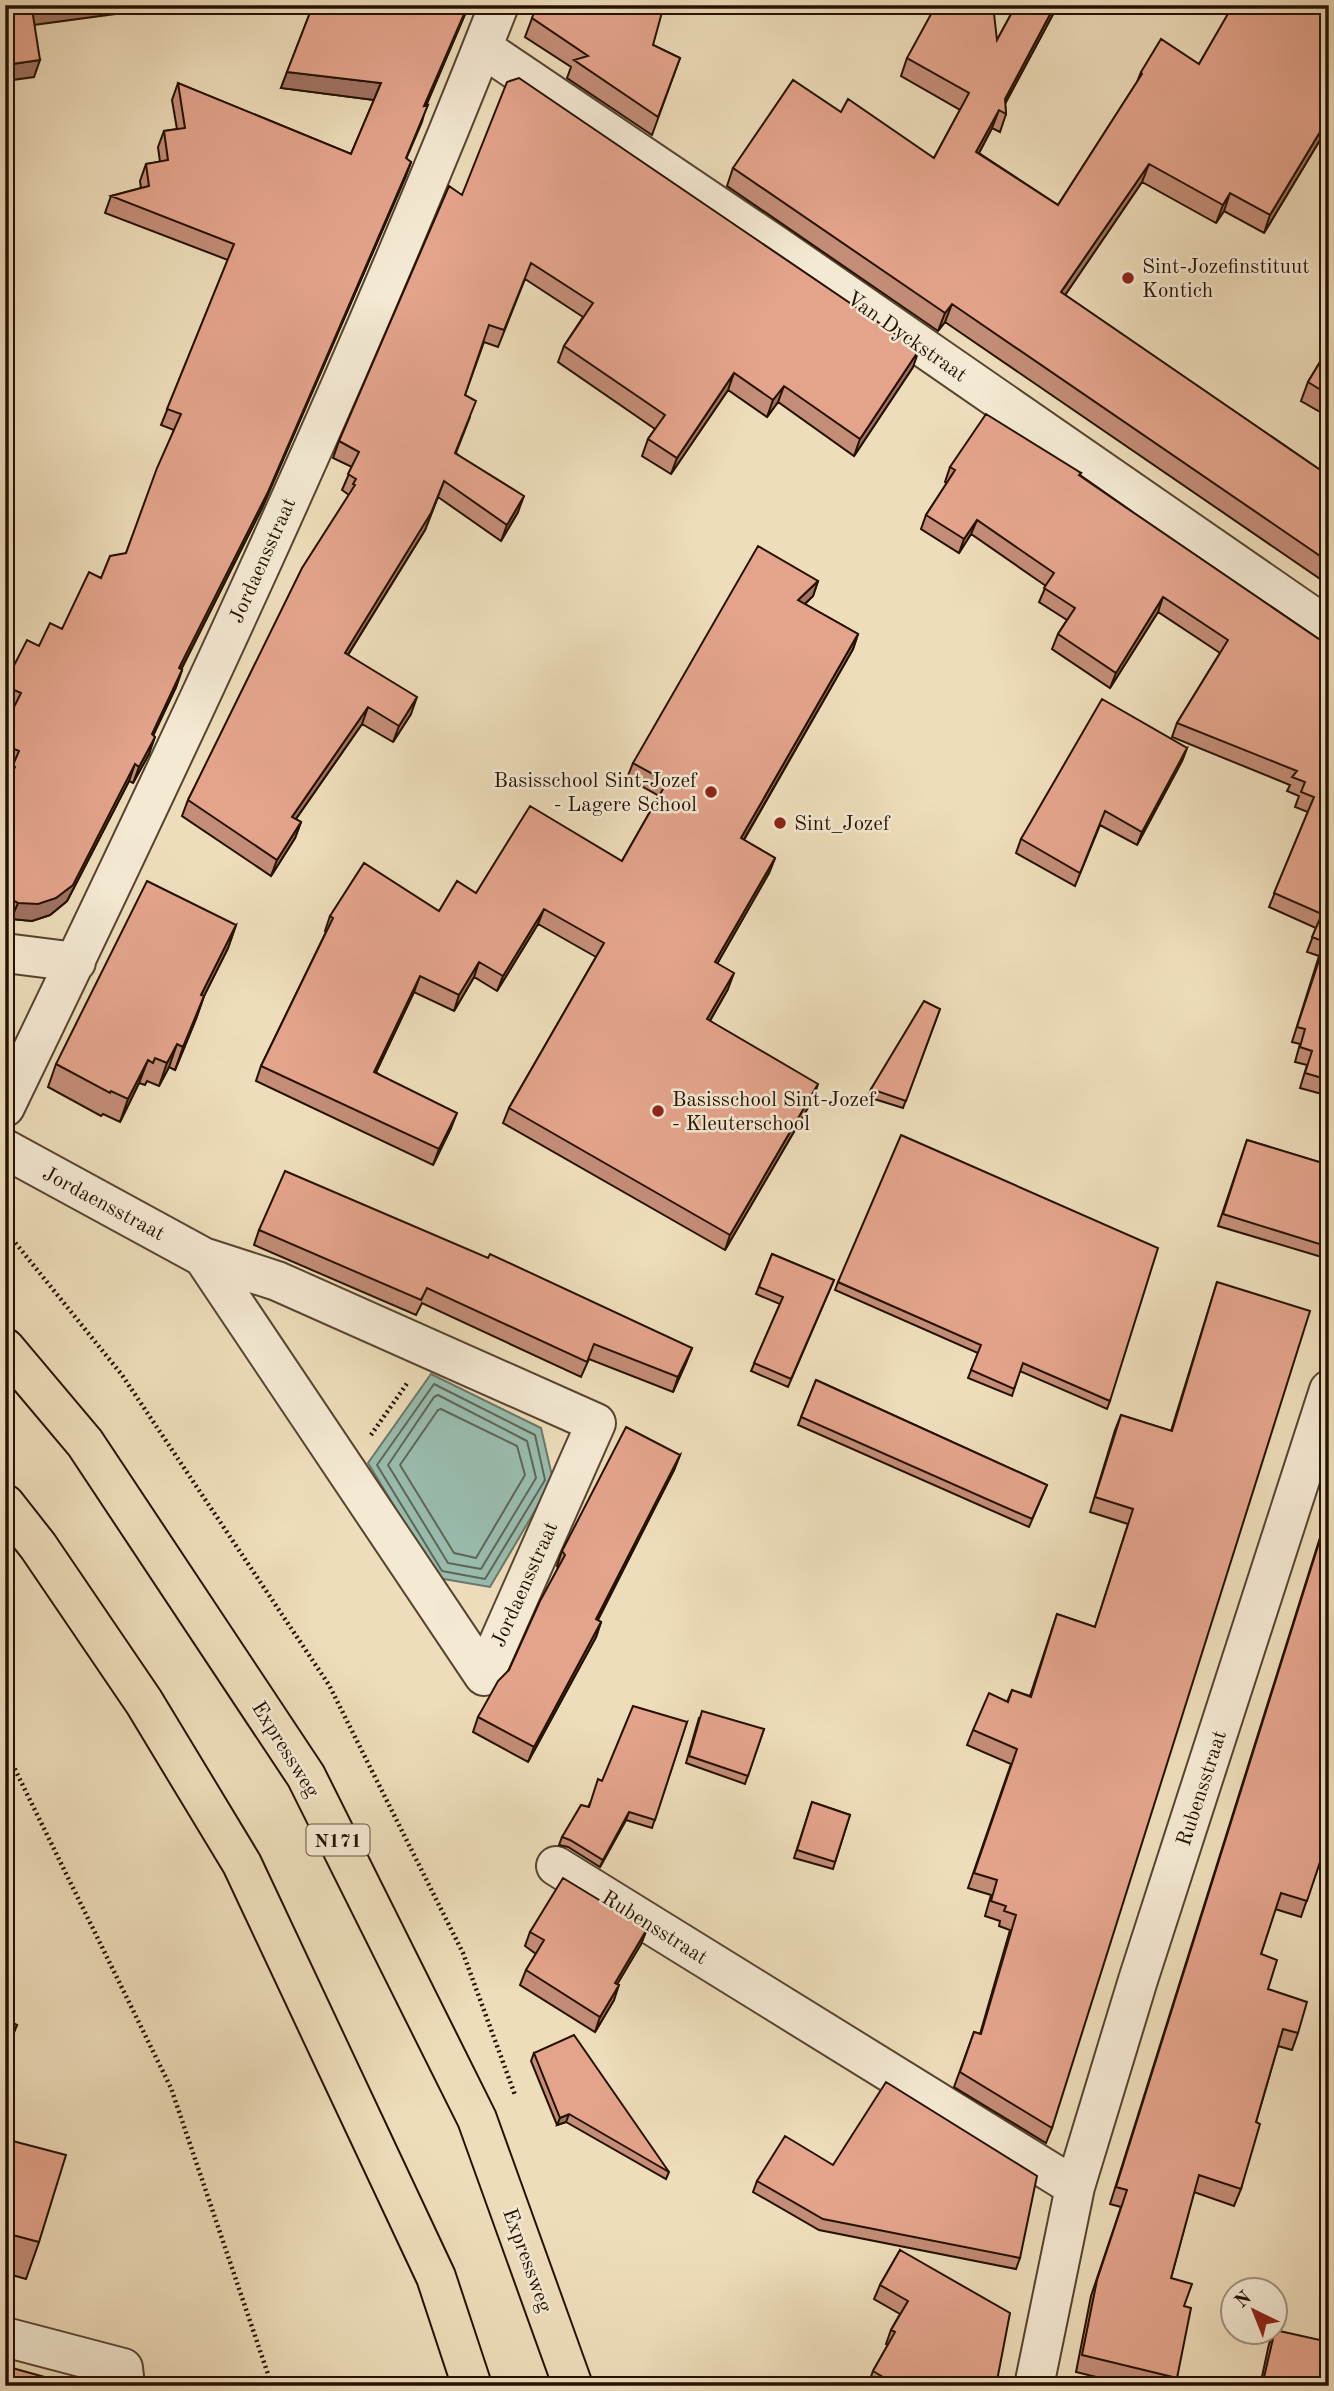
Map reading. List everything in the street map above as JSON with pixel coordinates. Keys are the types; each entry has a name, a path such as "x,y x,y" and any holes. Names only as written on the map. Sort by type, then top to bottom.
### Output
{"highway":[{"name":"Expressweg","path":"5,1348 85,1443 306,1776 477,2119 573,2386"},
{"path":"5,1504 38,1546 144,1702 243,1864 436,2277 472,2386"}],"street":[{"name":"Jordaensstraat","path":"5,1107 76,962 273,535 390,270 499,5"},
{"name":"Van Dyckstraat","path":"483,48 778,247 1329,628"},
{"path":"5,953 76,962"},
{"name":"Jordaensstraat","path":"5,1149 204,1257 277,1280 596,1423 484,1676 204,1257"},
{"name":"Rubensstraat","path":"1034,2386 1075,2187 1138,1980 1329,1390"},
{"name":"Rubensstraat","path":"556,1866 1075,2187"},
{"path":"5,2337 123,2368 125,2386"}],"path":[{"path":"346,1470 432,1349"},
{"path":"5,1749 171,2088 272,2386"}],"water":[{"path":"431,1374 541,1428 553,1480 490,1587 438,1578 368,1463"}],"building":[{"path":"5,5 61,5 32,9 40,60 5,65"},
{"path":"313,5 468,5 424,106 428,105 406,158 411,162 268,492 179,668 182,670 152,734 155,737 139,767 135,764 73,885 56,898 38,904 18,903 5,896 5,787 19,751 5,745 5,725 21,693 5,686 5,683 27,640 39,646 50,623 62,629 89,572 101,578 110,556 126,553 157,468 181,414 167,409 234,244 111,196 149,186 146,164 168,160 164,131 185,128 178,83 351,154 381,83 287,72"},
{"path":"537,5 664,5 653,45 680,58 658,117 574,60 588,56 532,18"},
{"path":"936,5 993,5 997,40 1016,5 1055,5 1005,99 1006,114 999,110 976,152 1058,205 1142,74 1161,39 1199,64 1233,5 1329,5 1329,117 1270,215 1230,193 1223,205 1149,164 1061,292 1329,476 1329,562 952,304 945,313 733,168 793,80 841,112 848,99 934,158 969,93 907,58"},
{"path":"519,78 919,350 860,439 784,386 773,400 734,373 677,458 648,439 665,415 564,346 593,303 531,263 504,330 489,325 465,395 476,401 455,453 524,496 507,525 444,481 431,513 345,653 417,697 399,726 368,707 292,817 301,822 277,860 188,800 302,568 355,485 353,484 356,479 348,474 359,452 339,441 449,186 462,195 507,82"},
{"path":"1329,347 1329,395 1308,382"},
{"path":"986,414 1081,473 1079,475 1329,646 1329,1080 1305,1073 1312,1051 1300,1047 1305,1029 1297,1027 1325,942 1312,937 1322,914 1274,893 1314,797 1301,792 1305,782 1292,777 1297,771 1177,723 1228,640 1163,597 1116,673 1058,634 1075,608 1044,588 1054,573 977,520 964,539 926,515 955,470 950,467"},
{"path":"758,546 818,581 798,600 858,634 741,838 775,858 715,962 734,973 707,1019 818,1084 730,1235 509,1108 604,943 544,909 503,976 479,962 459,995 420,976 374,1072 457,1113 439,1149 261,1066 333,918 330,916 364,863 439,911 457,881 476,893 530,806 622,861 667,782 633,763"},
{"path":"1102,699 1187,748 1142,832 1105,811 1080,873 1021,839"},
{"path":"147,881 236,925 201,995 204,996 183,1047 177,1044 167,1063 155,1058 153,1063 148,1060 128,1099 111,1091 110,1093 56,1064"},
{"path":"924,1001 940,1009 906,1101 871,1089"},
{"path":"901,1135 1158,1248 1110,1401 1023,1363 1014,1389 971,1370 981,1345 838,1282"},
{"path":"1247,1140 1329,1165 1329,1247 1223,1214"},
{"path":"285,1171 488,1258 490,1254 692,1348 678,1377 594,1344 587,1362 427,1288 421,1300 259,1230"},
{"path":"772,1254 834,1280 791,1379 754,1363 783,1297 759,1287"},
{"path":"1217,1282 1310,1311 1052,2128 960,2072 974,2032 981,2034 1016,1915 1004,1911 1006,1906 991,1901 997,1880 974,1873 1017,1749 973,1730 989,1693 1008,1702 1012,1690 1031,1697 1057,1614 1095,1627 1133,1509 1095,1497 1121,1415 1172,1431"},
{"path":"816,1380 1047,1485 1032,1519 801,1417"},
{"path":"626,1427 680,1455 596,1619 601,1622 534,1747 478,1717 498,1681 509,1670 540,1601 565,1555 562,1551"},
{"path":"1329,1511 1329,1835 1307,1901 1281,1893 1261,1954 1277,1960 1268,1989 1307,2002 1298,2033 1283,2029 1256,2122 1260,2124 1241,2189 1199,2175 1171,2278 1192,2284 1184,2306 1191,2308 1177,2378 1082,2355 1097,2280 1127,2190 1116,2187"},
{"path":"633,1706 687,1722 655,1820 629,1812 603,1860 562,1837 581,1805 589,1807 598,1779 602,1781"},
{"path":"702,1711 764,1729 748,1776 689,1756"},
{"path":"812,1802 850,1815 835,1862 797,1850"},
{"path":"563,1878 647,1929 615,1983 619,1985 600,2017 526,1970 544,1940 530,1932"},
{"path":"5,2019 17,2025 5,2048"},
{"path":"574,2035 669,2172 569,2114 560,2118 534,2053"},
{"path":"886,2082 1037,2176 1020,2258 823,2219 757,2181 785,2136 833,2165"},
{"path":"5,2139 66,2155 39,2242 5,2233"},
{"path":"900,2250 1010,2313 996,2386 898,2386 873,2371 895,2332 891,2330 908,2301 880,2285"},
{"path":"1288,2333 1329,2342 1329,2386 1262,2386 1271,2346 1288,2346"},
{"path":"5,2366 77,2386 5,2386"}],"place":[{"name":"Sint-Jozefinstituut Kontich","path":"1128,278"},
{"name":"Basisschool Sint-Jozef - Lagere School","path":"711,792"},
{"name":"Sint_Jozef","path":"780,823"},
{"name":"Basisschool Sint-Jozef - Kleuterschool","path":"658,1111"}]}
